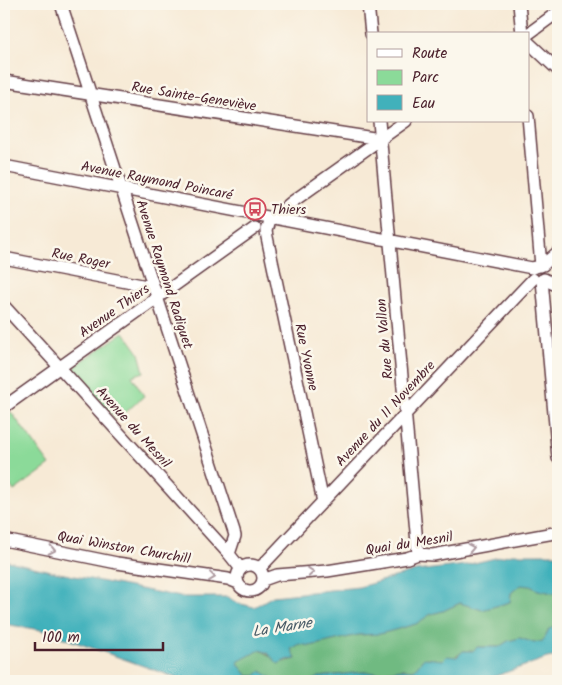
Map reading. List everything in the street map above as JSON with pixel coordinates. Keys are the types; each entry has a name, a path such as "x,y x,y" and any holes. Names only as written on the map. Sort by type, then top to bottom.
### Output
{"street":[{"name":"Avenue Raymond Radiguet","path":"61,4 92,95 156,299 234,532 235,536 229,554"},
{"path":"368,4 371,32"},
{"path":"518,4 522,32"},
{"path":"530,33 558,12"},
{"path":"530,44 558,70"},
{"name":"Rue Sainte-Geneviève","path":"4,81 380,139"},
{"name":"Rue du Vallon","path":"379,122 418,554"},
{"path":"276,218 292,202 405,122"},
{"path":"528,122 539,273 558,458"},
{"name":"Avenue Raymond Poincaré","path":"4,166 390,240 539,273 558,286"},
{"path":"257,215 261,230"},
{"name":"Rue Yvonne","path":"276,218 261,230 322,502"},
{"name":"Avenue Thiers","path":"4,407 156,299 261,230"},
{"name":"Avenue du 11 Novembre","path":"261,574 322,502 558,252"},
{"name":"Rue Roger","path":"4,258 152,286"},
{"name":"Avenue du Mesnil","path":"4,306 241,569"},
{"name":"Quai du Mesnil","path":"261,574 277,576 326,571 407,558 418,554 433,555 558,531"},
{"name":"Quai Winston Churchill","path":"4,540 117,563 228,579 238,583"},
{"path":"252,566 261,574 259,587 252,591 244,589 238,583 237,576 241,569 252,566"}],"green space":[{"path":"124,332 139,353 144,372 132,376 144,396 117,420 75,373 75,366"},
{"path":"11,412 50,465 14,491 4,477 4,417"},
{"path":"520,585 558,594 558,629 555,626 549,629 543,641 534,643 520,638 508,641 499,647 477,647 473,651 463,651 450,659 424,658 414,670 402,669 377,673 363,672 319,677 310,681 286,681 248,676 238,664 239,661 260,650 283,662 296,659 291,649 300,644 310,646 358,635 380,634 416,624 431,614 460,603 482,610 510,602 511,593"}],"water":[{"name":"La Marne","path":"512,554 558,554 558,594 520,585 511,593 510,602 482,610 460,603 431,614 416,624 380,634 358,635 310,646 300,644 291,649 296,659 286,660 278,664 268,653 260,650 239,661 238,664 248,676 255,676 261,671 273,679 286,681 186,681 41,630 4,624 4,560 181,597 228,597 237,603 254,607 273,596 359,587 416,571 466,565"},
{"path":"555,626 558,629 558,656 547,658 482,681 310,681 319,677 363,672 377,673 402,669 414,670 424,658 443,660 447,656 457,657 463,651 473,651 477,647 499,647 508,641 520,638 534,643 543,641 549,629"}],"place":[{"name":"Thiers","path":"255,209"}]}
